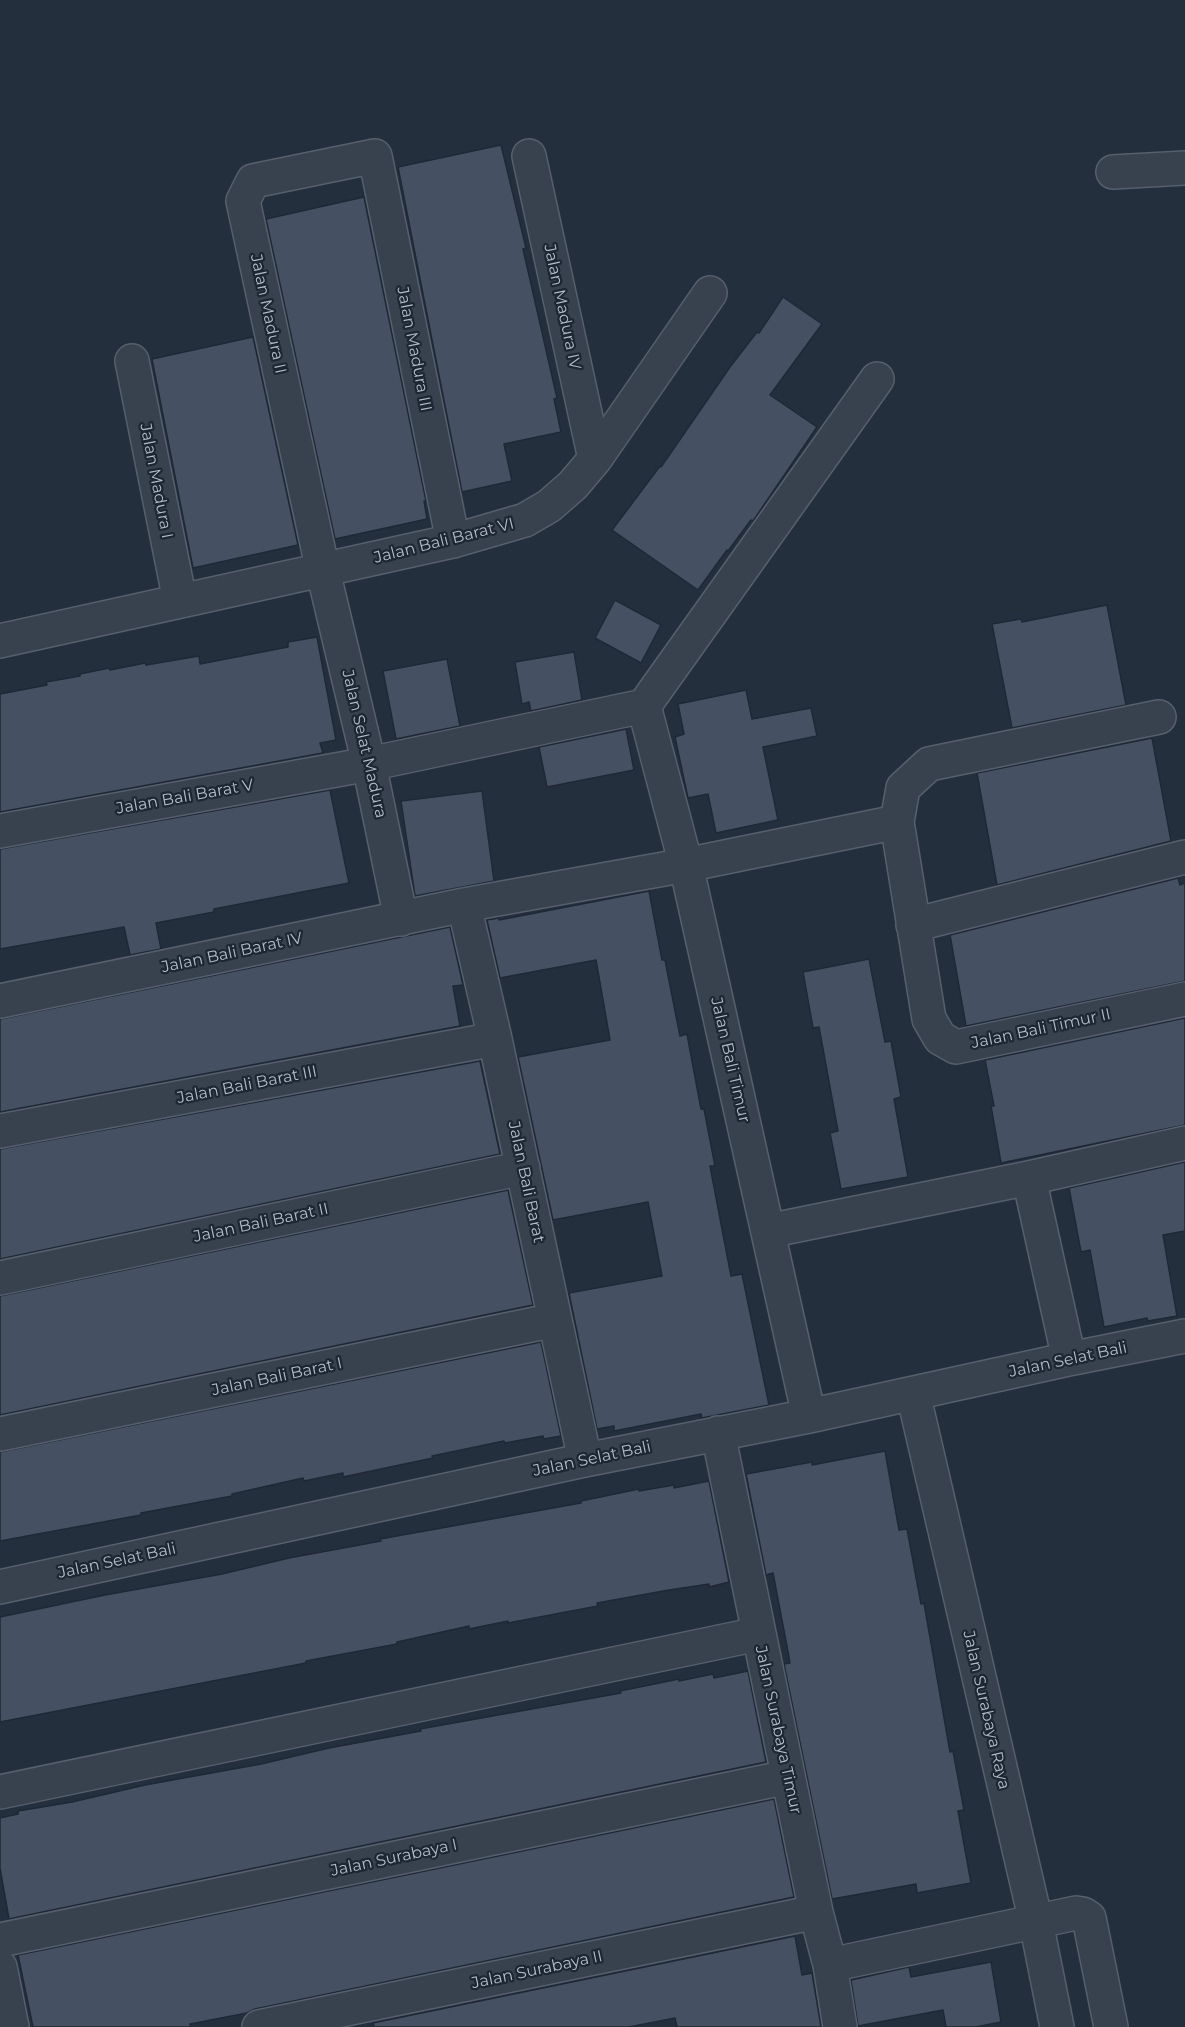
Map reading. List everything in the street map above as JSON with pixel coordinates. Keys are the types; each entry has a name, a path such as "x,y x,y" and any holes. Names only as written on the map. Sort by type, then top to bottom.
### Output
{"street":[{"name":"Jalan Madura III","path":"375,156 453,541"},
{"name":"Jalan Madura II","path":"323,571 243,201 253,181 375,156"},
{"name":"Jalan Madura IV","path":"529,156 595,459"},
{"path":"1113,172 1185,168"},
{"name":"Jalan Bali Barat VI","path":"0,641 323,571 453,541 525,520 549,506 573,485 595,459 710,293"},
{"name":"Jalan Madura I","path":"132,361 180,601"},
{"path":"644,706 877,379"},
{"name":"Jalan Selat Madura","path":"323,571 369,764 401,919"},
{"name":"Jalan Bali Barat V","path":"0,831 369,764 644,706"},
{"name":"Jalan Bali Timur","path":"644,706 686,865 808,1416"},
{"name":"Jalan Bali Timur II","path":"1159,717 929,764 903,788 897,822 929,1020 940,1038 956,1047 1185,999"},
{"name":"Jalan Bali Barat IV","path":"0,1000 464,905 686,865 897,822"},
{"path":"913,925 1185,857"},
{"name":"Jalan Bali Barat","path":"464,905 585,1460"},
{"name":"Jalan Bali Barat III","path":"0,1131 495,1039"},
{"path":"768,1231 1029,1178 1185,1143"},
{"name":"Jalan Bali Barat II","path":"0,1278 523,1168"},
{"path":"1029,1178 1069,1359"},
{"name":"Jalan Bali Barat I","path":"0,1434 555,1320"},
{"name":"Jalan Selat Bali","path":"0,1587 585,1460 808,1416 1185,1336"},
{"name":"Jalan Surabaya Raya","path":"913,1393 1036,1922 1057,2027"},
{"name":"Jalan Surabaya Timur","path":"718,1433 816,1912 830,1965 840,2027"},
{"path":"0,1792 758,1634"},
{"name":"Jalan Surabaya I","path":"0,1940 788,1777"},
{"name":"Jalan Surabaya II","path":"259,2027 816,1912"},
{"path":"830,1965 1076,1913 1083,1914 1089,1918 1111,2027"},
{"path":"0,1967 12,2027"}],"building":[{"path":"501,145 526,248 523,249 557,398 554,399 561,432 504,444 512,481 462,492 398,167"},
{"path":"364,197 426,501 424,501 427,519 335,539 266,219"},
{"path":"783,297 822,324 770,395 817,427 753,521 751,520 727,550 698,590 612,530 661,467 730,367 757,332 759,333"},
{"path":"253,337 298,545 193,568 152,359"},
{"path":"615,600 661,625 641,663 595,638"},
{"path":"1107,605 1126,705 1012,728 992,624 1021,619 1022,622"},
{"path":"317,637 336,740 320,743 323,753 0,812 0,694 47,685 46,682 109,668 110,670 199,656 200,664 288,647 288,642"},
{"path":"574,652 582,700 531,711 529,702 522,704 515,662"},
{"path":"447,659 460,726 396,739 383,671"},
{"path":"746,690 752,719 811,708 817,736 763,747 778,820 716,833 708,794 688,798 675,737 684,734 678,704"},
{"path":"626,729 634,770 547,787 539,747"},
{"path":"1152,738 1171,841 997,885 977,773"},
{"path":"330,790 349,883 214,909 214,912 156,923 161,949 130,955 124,927 0,949 0,849"},
{"path":"482,791 494,881 415,896 401,801"},
{"path":"1178,878 1180,885 1185,883 1185,981 966,1026 950,935"},
{"path":"649,891 680,1036 687,1034 701,1109 704,1109 715,1166 710,1166 731,1276 742,1274 769,1405 702,1418 701,1414 614,1431 614,1426 597,1429 569,1293 662,1276 648,1202 553,1220 518,1057 610,1040 596,960 500,978 487,920 499,918 499,920"},
{"path":"450,927 463,985 453,986 460,1026 0,1112 0,1019"},
{"path":"869,959 885,1042 891,1041 901,1097 894,1099 908,1177 841,1189 830,1133 838,1131 819,1027 813,1028 803,972"},
{"path":"1185,1018 1185,1125 1001,1163 991,1106 994,1106 985,1060"},
{"path":"480,1061 500,1154 0,1259 0,1149"},
{"path":"1185,1162 1185,1231 1163,1235 1177,1316 1148,1321 1147,1318 1104,1327 1090,1250 1081,1252 1069,1188"},
{"path":"508,1190 533,1305 0,1415 0,1296"},
{"path":"541,1342 561,1436 544,1439 543,1436 505,1443 504,1441 343,1477 343,1473 304,1481 303,1478 232,1494 232,1496 141,1513 141,1515 0,1541 0,1452"},
{"path":"885,1451 899,1530 907,1529 921,1604 924,1603 950,1752 953,1751 964,1810 958,1811 971,1883 917,1893 916,1884 832,1899 784,1664 790,1663 773,1573 766,1575 746,1474 812,1462 812,1465"},
{"path":"709,1481 729,1582 597,1603 598,1606 508,1623 508,1621 469,1629 469,1626 397,1642 397,1644 306,1661 306,1663 0,1722 0,1617 222,1574 289,1558 381,1541 380,1539 581,1503 581,1501 639,1489 639,1491 674,1485 674,1488"},
{"path":"748,1671 766,1762 9,1919 0,1868 0,1818 18,1814 18,1811 261,1764 329,1748 421,1731 420,1729 621,1693 620,1691 679,1679 679,1681 713,1674 714,1678"},
{"path":"774,1799 794,1897 255,2009 247,2013 190,2024 191,2027 33,2027 18,1955"},
{"path":"795,1936 802,1975 812,1973 821,2027 677,2027 675,2018 629,2027 374,2027 373,2023"},
{"path":"991,1962 1001,2022 976,2027 946,2027 943,2010 858,2026 851,1980 909,1967 911,1977"}]}
